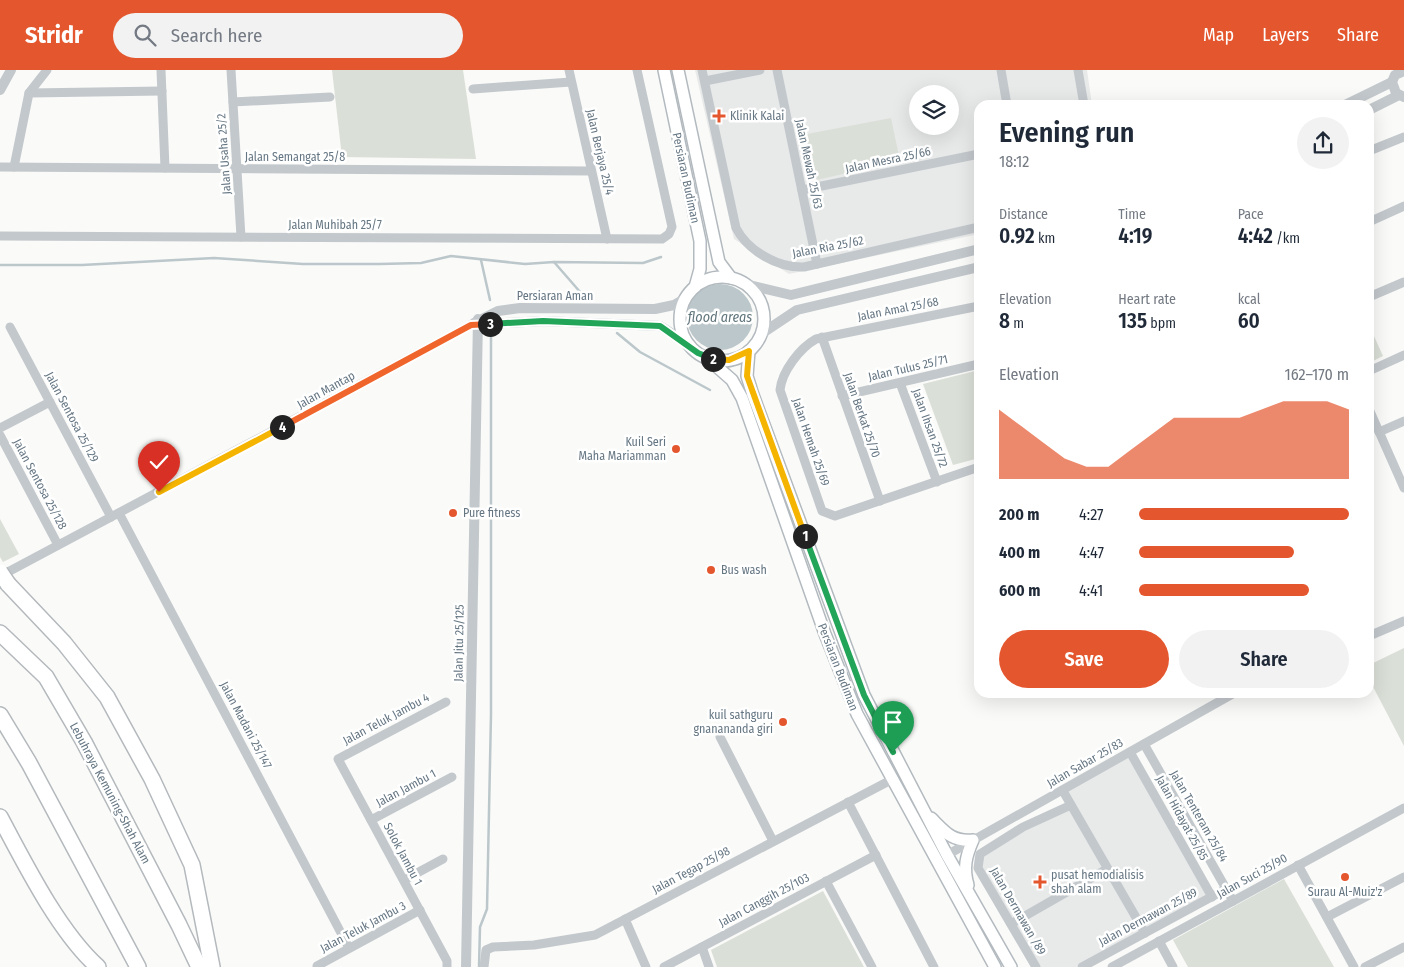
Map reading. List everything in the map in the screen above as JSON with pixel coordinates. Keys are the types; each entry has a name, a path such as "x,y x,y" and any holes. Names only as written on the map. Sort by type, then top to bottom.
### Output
{"highway":[{"path":"5,576 64,643 107,696 152,779 192,865 212,967"},
{"name":"Lebuhraya Kemuning-Shah Alam","path":"0,633 46,677 51,685 84,742 179,924 199,967"},
{"path":"0,715 29,763 138,967"},
{"path":"0,817 36,883 86,956 98,967"}],"main road":[{"name":"Persiaran Budiman","path":"664,70 700,241 701,263 695,286"},
{"name":"Persiaran Budiman","path":"678,70 719,262 732,278"},
{"path":"719,277 732,278 745,284 756,294 762,306 764,320 761,334 749,351 729,360 708,358 691,346 684,335 680,323 681,310 686,298 695,286 706,280 719,277"},
{"name":"Persiaran Budiman","path":"749,351 747,376 749,382 864,695 947,855 1012,967"},
{"name":"Persiaran Budiman","path":"708,358 732,380 742,398 825,634 856,714 996,967"},
{"path":"864,695 892,766 891,780"},
{"path":"923,810 952,838 960,842 973,840"},
{"path":"973,840 965,860 965,875 973,900"},
{"path":"947,855 944,863 969,917"}],"street":[{"path":"14,167 29,93 47,70"},
{"path":"161,70 165,168"},
{"name":"Jalan Usaha 25/2","path":"231,70 241,237"},
{"name":"Jalan Berjaya 25/4","path":"569,70 607,239"},
{"name":"Jalan Muhibah 25/7","path":"0,236 662,239 669,234 672,227 637,70"},
{"name":"Jalan Ria 25/62","path":"702,70 736,228 741,238 783,265 804,267 974,227"},
{"path":"705,81 760,70"},
{"name":"Jalan Mewah 25/63","path":"777,70 817,264"},
{"path":"1002,70 1006,100"},
{"path":"1078,70 1083,100"},
{"path":"0,90 6,72"},
{"path":"1355,100 1378,89 1396,73"},
{"path":"1374,108 1401,96 1393,90 1396,73"},
{"path":"473,89 571,82"},
{"path":"29,93 162,91"},
{"path":"233,102 330,96"},
{"path":"1374,149 1400,138"},
{"name":"Jalan Mesra 25/66","path":"802,190 974,155"},
{"name":"Jalan Semangat 25/8","path":"0,166 237,170 591,171"},
{"path":"1374,220 1404,206"},
{"path":"745,284 791,295 974,251"},
{"path":"761,334 797,310 974,268"},
{"path":"1374,295 1404,282"},
{"name":"Persiaran Aman","path":"476,323 498,311 520,308 656,309 674,305 686,298"},
{"name":"Jalan Amal 25/68","path":"822,338 974,307"},
{"name":"Persiaran Aman","path":"476,323 543,321 660,326 691,346"},
{"name":"Jalan Mantap","path":"5,576 58,545 476,323"},
{"name":"Jalan Jitu 25/125","path":"466,967 476,323"},
{"name":"Jalan Sentosa 25/129","path":"10,328 115,515"},
{"name":"Jalan Berkat 25/70","path":"822,338 880,501"},
{"name":"Jalan Hemah 25/69","path":"822,338 806,344 781,379 780,390 822,511 836,516 880,501"},
{"path":"1374,369 1404,355"},
{"name":"Jalan Tulus 25/71","path":"842,396 974,365"},
{"name":"Jalan Ihsan 25/72","path":"900,383 937,482"},
{"path":"0,428 50,402"},
{"path":"1374,421 1404,488"},
{"path":"1379,432 1404,421"},
{"name":"Jalan Sentosa 25/128","path":"0,435 58,545"},
{"path":"880,501 974,469"},
{"name":"Jalan Madani 25/147","path":"115,515 349,948"},
{"path":"1374,634 1404,621"},
{"name":"Jalan Sabar 25/83","path":"947,855 1225,698"},
{"name":"Jalan Teluk Jambu 4","path":"338,759 446,702"},
{"path":"720,737 773,841"},
{"name":"Jalan Tenteram 25/84","path":"1144,744 1233,901"},
{"name":"Jalan Hidayat 25/85","path":"1130,752 1212,897"},
{"name":"Solok Jambu 1","path":"338,759 420,910 447,964"},
{"name":"Jalan Jambu 1","path":"371,820 452,777"},
{"name":"Jalan Tegap 25/98","path":"484,967 486,950 492,947 534,945 594,935 891,780"},
{"path":"1063,791 1145,933"},
{"path":"848,802 931,966"},
{"name":"Jalan Dermawan /89","path":"1036,967 978,868 980,854 1023,827 1071,805"},
{"name":"Jalan Suci 25/90","path":"1112,967 1404,808"},
{"name":"Jalan Canggih 25/103","path":"664,967 876,855"},
{"path":"404,880 443,859"},
{"path":"1298,865 1354,967"},
{"path":"1011,924 1107,869"},
{"path":"1327,917 1404,877"},
{"path":"826,881 872,967"},
{"name":"Jalan Dermawan 25/89","path":"1082,967 1226,889"},
{"name":"Jalan Teluk Jambu 3","path":"318,966 420,910"},
{"path":"625,919 646,967"},
{"path":"1159,941 1173,967"},
{"path":"702,947 709,967"},
{"path":"1365,967 1404,947"}],"shaded area":[{"path":"332,70 463,70 476,159 342,157"},
{"path":"695,70 1087,70 1091,100 974,100 974,235 789,274 734,239"},
{"path":"891,118 900,161 812,181 802,135"},
{"path":"1374,336 1383,356 1374,360"},
{"path":"974,371 974,459 953,465 923,384"},
{"path":"0,519 19,554 3,562 0,557"},
{"path":"1404,648 1404,746 1374,689 1374,663"},
{"path":"1129,756 1208,896 1076,967 1039,967 982,867 983,857 1025,830 1075,807 1067,792"},
{"path":"1284,879 1334,967 1188,967 1173,940"},
{"path":"823,891 864,967 717,967 711,950"}],"water":[{"name":"flood areas","path":"720,284 733,286 748,299 751,304 753,317 751,330 738,345 733,348 720,350 707,348 692,335 689,330 687,317 689,304 702,289 707,286"}],"waterway":[{"path":"0,265 82,265 214,258 303,264 380,264 421,263 451,256 525,264 554,262 643,263 661,257"},
{"path":"481,260 490,300"},
{"path":"554,262 581,293"},
{"path":"479,967 480,927 487,909 491,714 491,331"},
{"path":"617,333 640,352 710,390"}],"place":[{"name":"Klinik Kalai","path":"719,116"},
{"name":"Kuil Seri Maha Mariamman","path":"676,449"},
{"name":"Pure fitness","path":"453,513"},
{"name":"Bus wash","path":"711,570"},
{"name":"kuil sathguru gnanananda giri","path":"783,722"},
{"name":"Surau Al-Muiz'z","path":"1345,877"},
{"name":"pusat hemodialisis shah alam","path":"1040,882"}],"route":[{"path":"159,492 471,325 543,321 660,326 708,358 729,360 740,357 749,351 747,376 753,395 864,695 893,752"}]}
